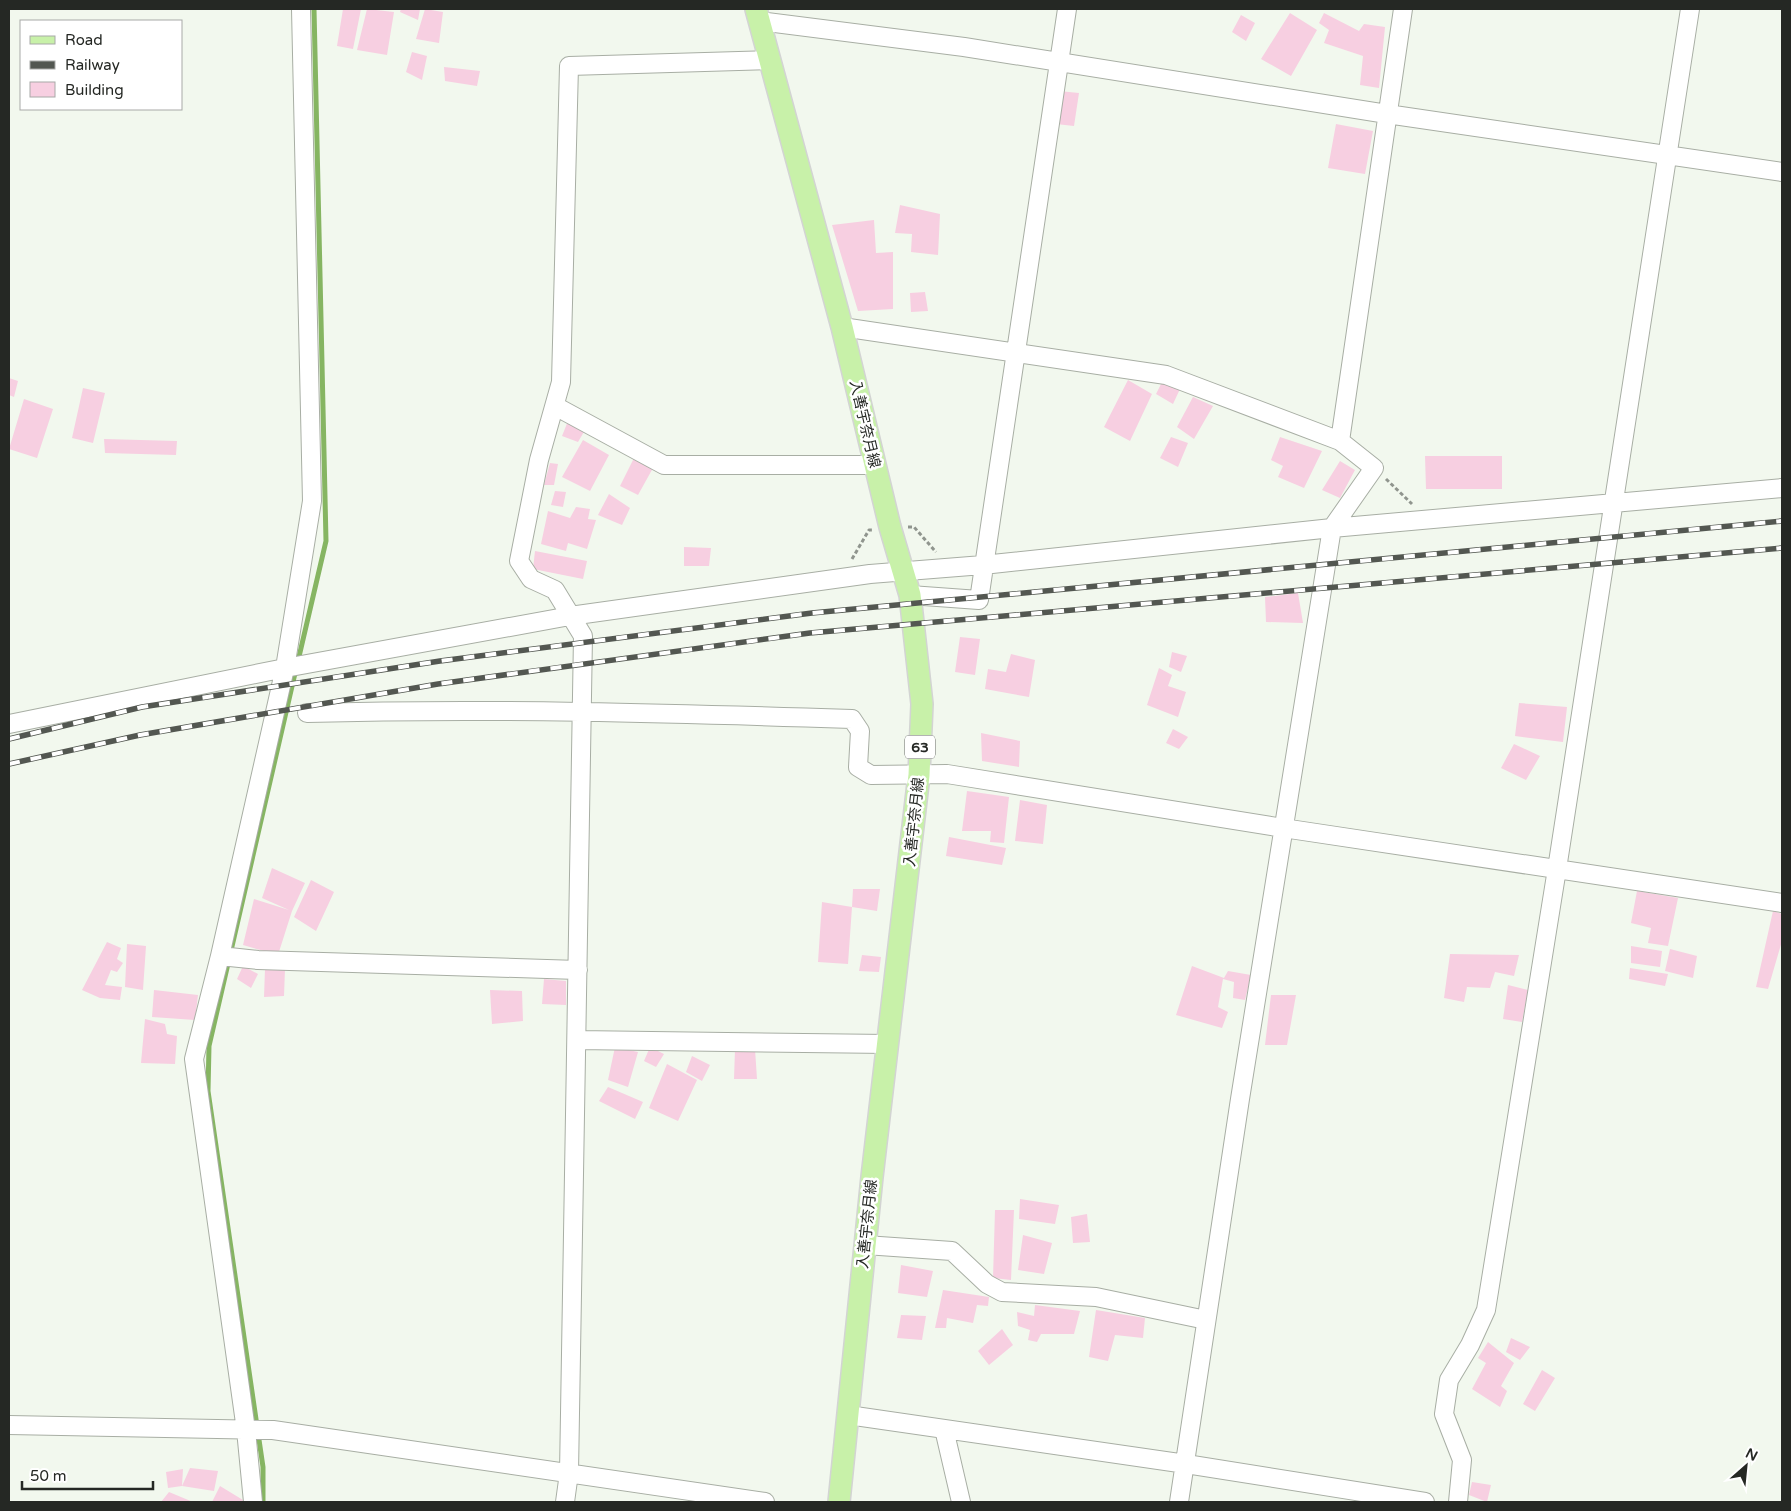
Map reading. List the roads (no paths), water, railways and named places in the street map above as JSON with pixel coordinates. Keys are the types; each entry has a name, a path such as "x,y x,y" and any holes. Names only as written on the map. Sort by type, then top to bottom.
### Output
{"main road":[{"name":"入善宇奈月線","path":"757,15 771,60 842,327 874,465 910,595 922,704 919,775 865,1245 839,1502"}],"street":[{"path":"253,1502 246,1430 194,1059 220,956 286,668 312,501 301,9"},
{"path":"910,595 979,600 1067,9"},
{"path":"1340,441 1403,9"},
{"path":"1458,1502 1462,1460 1444,1414 1449,1380 1470,1345 1486,1310 1557,869 1690,9"},
{"path":"757,15 822,27 1060,62 1387,114 1782,172"},
{"path":"565,1502 569,1474 583,636 555,590 531,579 519,561 539,460 561,382 569,66 771,60"},
{"path":"842,327 1166,375 1340,441 1374,468 1332,528 1283,828 1179,1502"},
{"path":"555,406 664,465 874,465"},
{"path":"9,724 286,668 570,616 902,570 983,565 1332,528 1782,488"},
{"path":"307,713 435,709 583,710 852,719 860,731 858,767 871,775 947,774 1283,828 1782,903"},
{"path":"220,956 258,960 578,970"},
{"path":"577,1040 888,1044"},
{"path":"865,1245 952,1251 987,1284 1002,1292 1096,1297 1206,1320"},
{"path":"848,1415 1186,1464 1425,1502"},
{"path":"9,1425 273,1430 765,1502"},
{"path":"944,1429 961,1502"}],"waterway":[{"path":"298,661 326,541 314,9"},
{"path":"263,1502 263,1467 208,1091 209,1046 296,669"}],"railway":[{"path":"9,739 142,707 440,661 812,613 1782,521"},
{"path":"9,764 140,735 438,684 810,633 1782,548"}]}
